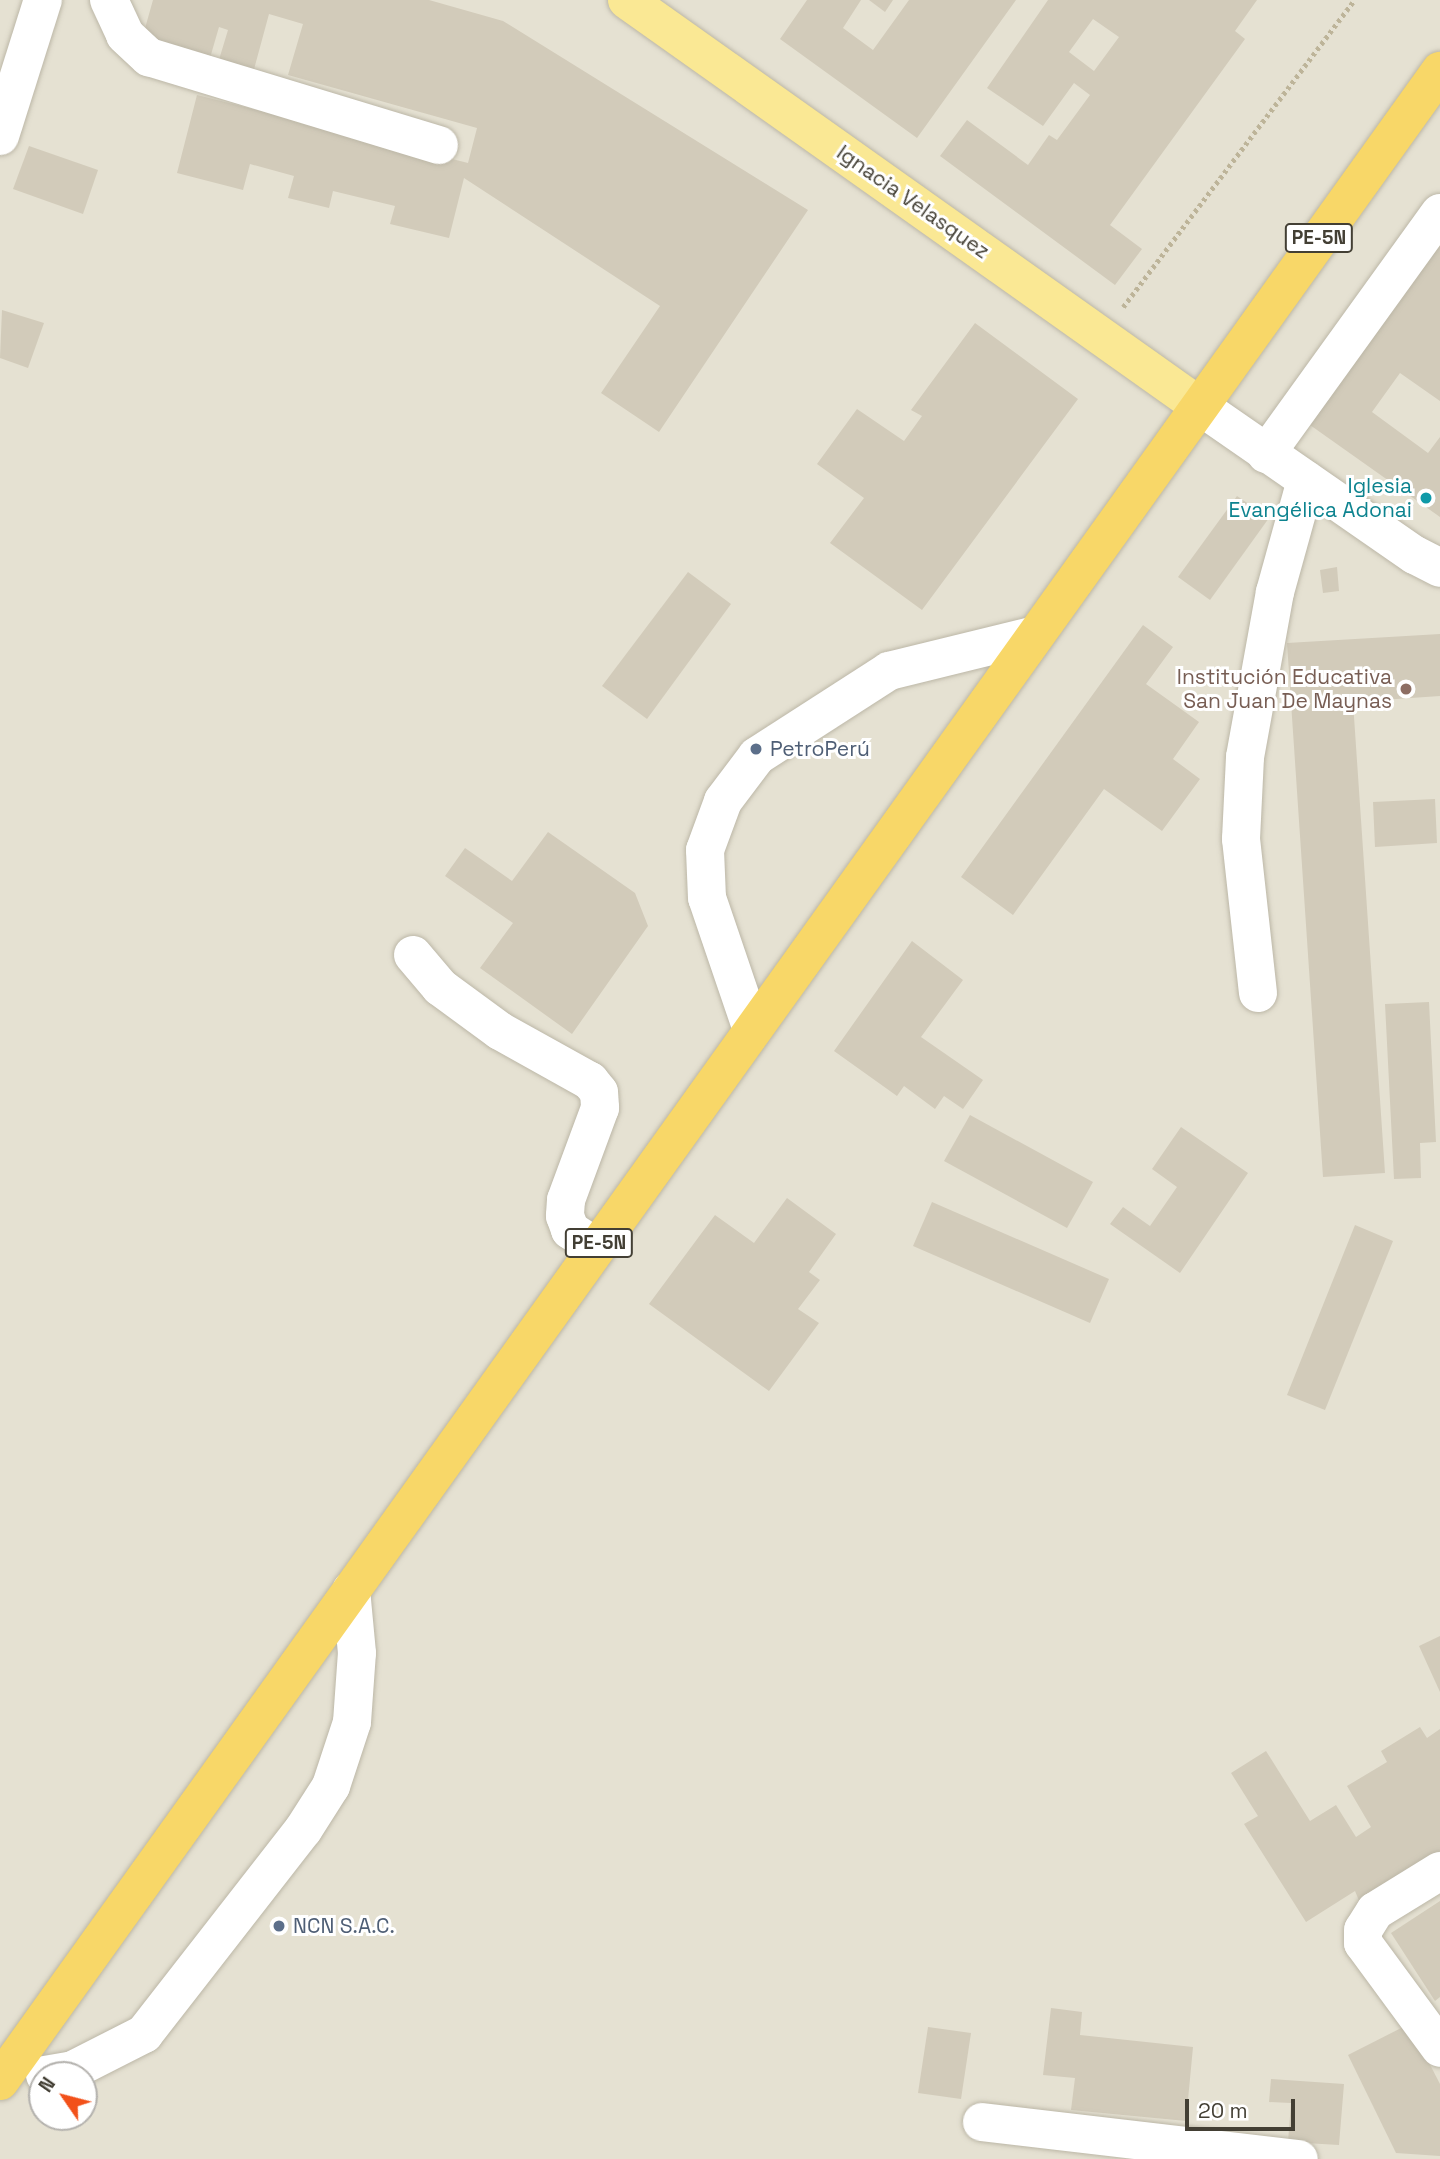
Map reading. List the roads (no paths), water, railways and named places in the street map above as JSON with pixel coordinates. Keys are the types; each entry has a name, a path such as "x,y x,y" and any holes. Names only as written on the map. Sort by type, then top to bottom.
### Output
{"highway":[{"name":"PE-5N","path":"0,2083 1032,636 1440,71"}],"main road":[{"name":"Ignacia Velasquez","path":"627,0 1198,405"}],"street":[{"path":"0,136 43,0"},
{"path":"109,0 125,35 149,57 439,145"},
{"path":"1266,454 1440,213"},
{"path":"1198,405 1266,454 1440,568"},
{"path":"1258,993 1241,839 1245,757 1275,592 1306,480"},
{"path":"752,1030 706,898 705,850 723,801 757,756 889,671 1032,636"},
{"path":"413,955 440,987 500,1031 590,1081 599,1092 600,1108 566,1200 565,1216 570,1230 596,1247"},
{"path":"91,2061 144,2034 303,1830 331,1786 352,1722 357,1653 351,1590"},
{"path":"1440,1871 1366,1921 1363,1943 1440,2048"},
{"path":"0,2083 28,2078"},
{"path":"982,2122 1299,2159"}],"place":[{"name":"Iglesia Evangélica Adonai","path":"1426,498"},
{"name":"Institución Educativa San Juan De Maynas","path":"1406,689"},
{"name":"PetroPerú","path":"756,749"},
{"name":"NCN S.A.C.","path":"279,1926"}]}
